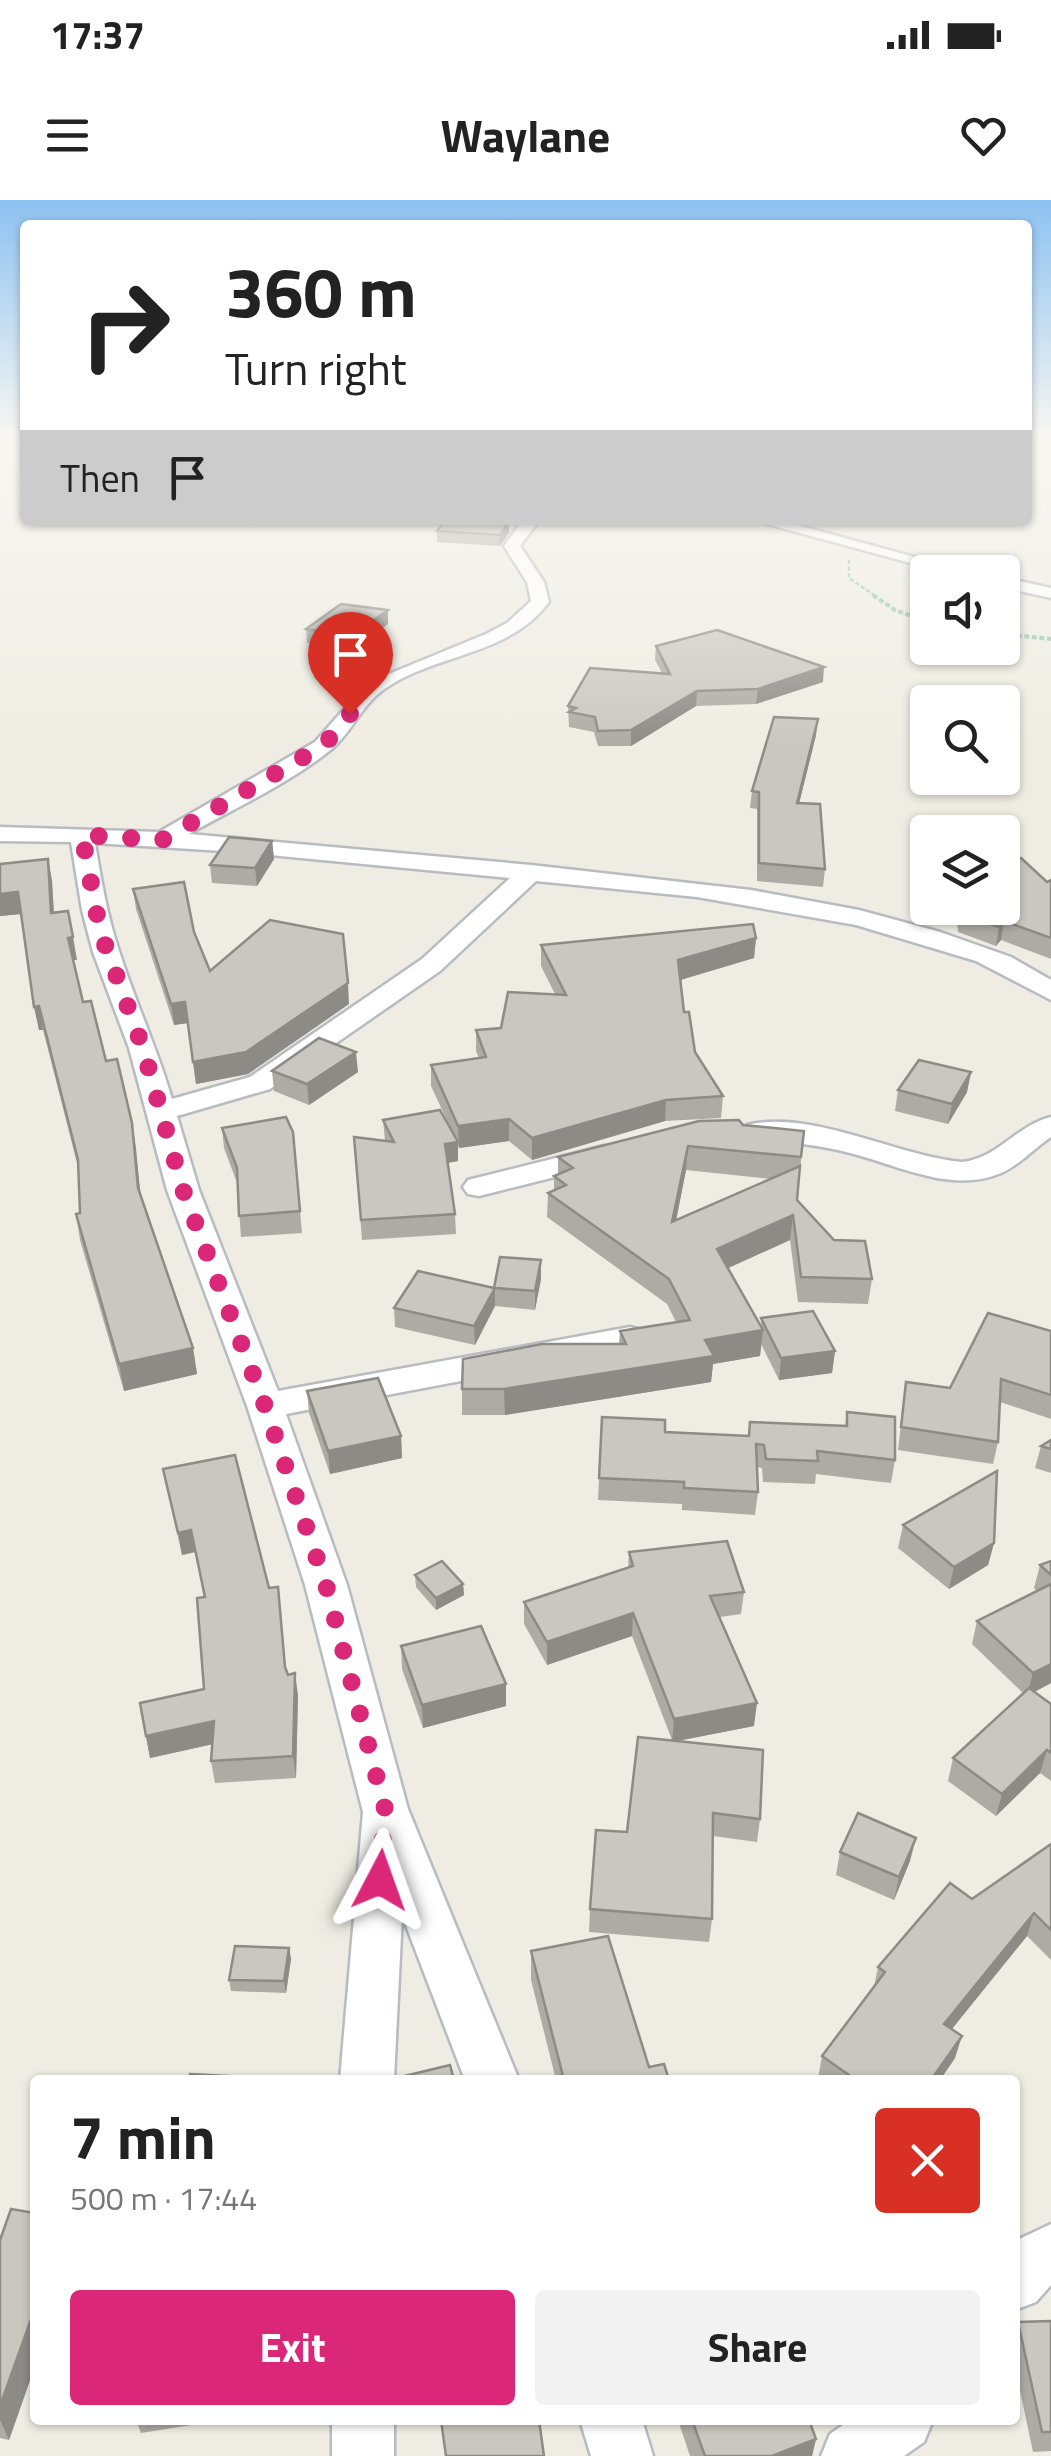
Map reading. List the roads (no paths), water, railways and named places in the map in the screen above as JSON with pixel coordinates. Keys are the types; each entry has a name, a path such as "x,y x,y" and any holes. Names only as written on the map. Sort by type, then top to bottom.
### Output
{"street":[{"path":"162,840 324,745 367,690 504,631 532,613 540,602 539,584 514,556 512,546 516,540"},
{"path":"836,540 910,559"},
{"path":"1020,586 1051,592"},
{"path":"0,834 162,840 697,887 848,913 992,955 1051,992"},
{"path":"82,835 94,910 143,1048 159,1112 207,1255 265,1406 326,1585 385,1809 490,2075"},
{"path":"159,1112 260,1083 431,965 530,872"},
{"path":"726,1131 844,1142 957,1172 984,1169 1000,1161 1025,1138 1051,1126"},
{"path":"479,1187 638,1144"},
{"path":"265,1406 630,1338"},
{"path":"367,2075 385,1809"},
{"path":"1020,2274 1051,2253"},
{"path":"362,2425 364,2456"},
{"path":"612,2425 622,2456"},
{"path":"852,2456 895,2425"}]}
